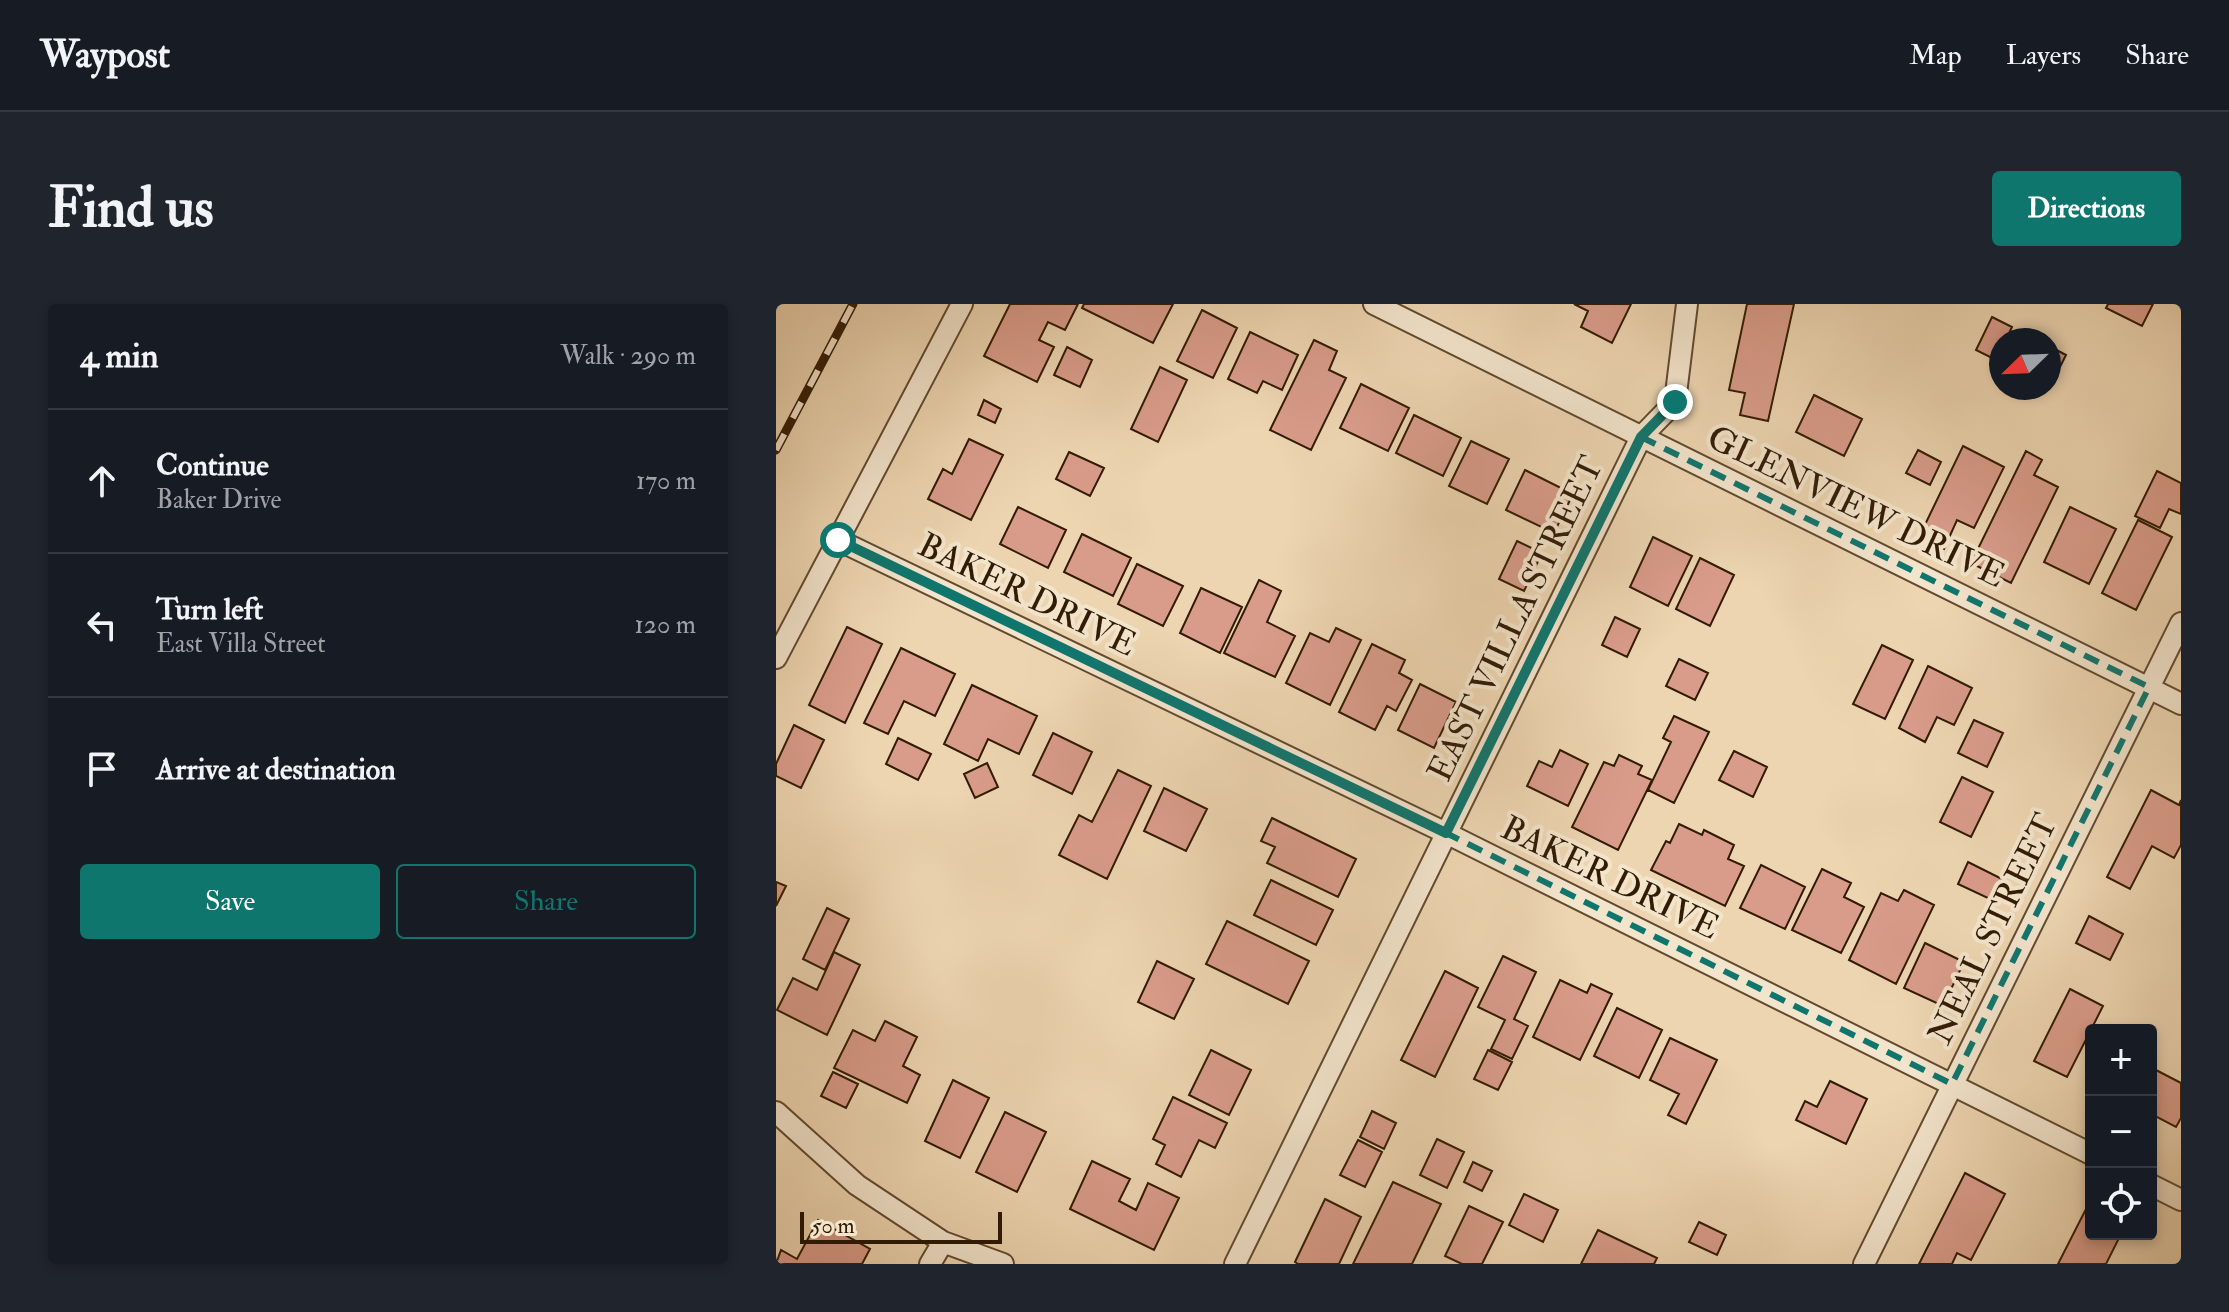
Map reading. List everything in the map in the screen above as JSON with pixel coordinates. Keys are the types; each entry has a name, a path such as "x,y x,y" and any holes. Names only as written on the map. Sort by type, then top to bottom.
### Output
{"street":[{"path":"776,658 962,304"},
{"name":"GLENVIEW DRIVE","path":"1374,304 2181,704"},
{"name":"EAST VILLA STREET","path":"1235,1264 1641,437 1675,402 1687,304"},
{"name":"BAKER DRIVE","path":"838,540 1446,833 2085,1151"},
{"name":"NEAL STREET","path":"1864,1264 2181,623"},
{"path":"776,1112 857,1185 943,1242 1003,1264"},
{"path":"2157,1188 2181,1200"},
{"path":"930,1264 943,1242"}],"highlighted area":[{"path":"1641,437 2149,687 1952,1084 1446,833"}],"building":[{"path":"1010,304 1078,304 1065,330 1048,322 1039,340 1054,347 1037,382 984,356"},
{"path":"1084,304 1173,304 1153,343 1082,308"},
{"path":"1574,304 1631,304 1612,343 1581,327 1588,311"},
{"path":"1747,304 1794,304 1768,421 1740,415 1745,393 1729,390"},
{"path":"2108,304 2153,304 2142,326 2106,308"},
{"path":"1202,310 1237,328 1213,378 1177,361"},
{"path":"1992,317 2012,327 1989,328 1989,356 1976,350"},
{"path":"1250,332 1298,355 1282,390 1263,381 1257,393 1228,379"},
{"path":"1314,340 1337,351 1329,370 1346,378 1311,450 1270,430"},
{"path":"1067,347 1092,360 1080,387 1054,375"},
{"path":"1160,367 1187,380 1158,442 1131,429"},
{"path":"1361,384 1409,408 1388,451 1340,428"},
{"path":"1814,395 1862,419 1844,456 1796,432"},
{"path":"984,400 1001,409 995,423 978,415"},
{"path":"1414,415 1461,438 1443,476 1396,453"},
{"path":"969,439 1003,455 971,520 928,499 943,469 952,474"},
{"path":"1471,441 1509,459 1487,504 1449,486"},
{"path":"1963,446 2004,467 1974,528 1957,520 1944,549 1919,537"},
{"path":"1918,450 1941,462 1930,485 1906,473"},
{"path":"2026,451 2042,460 2034,475 2058,487 2011,583 1971,563"},
{"path":"1069,452 1104,468 1090,496 1056,479"},
{"path":"1525,470 1573,494 1554,533 1506,510"},
{"path":"2157,471 2181,483 2181,514 2169,509 2160,528 2135,516"},
{"path":"1018,507 1066,530 1048,568 1000,544"},
{"path":"2070,507 2116,529 2089,584 2044,562"},
{"path":"2138,520 2172,537 2136,610 2102,593"},
{"path":"1082,534 1131,558 1113,596 1064,572"},
{"path":"1653,537 1692,556 1668,606 1630,587"},
{"path":"1517,541 1542,553 1524,591 1499,579"},
{"path":"1700,558 1734,575 1710,626 1676,609"},
{"path":"1137,564 1183,586 1163,626 1118,604"},
{"path":"1259,580 1281,591 1267,622 1295,636 1275,677 1224,653"},
{"path":"1201,588 1242,607 1220,653 1180,633"},
{"path":"1615,617 1640,629 1627,657 1602,645"},
{"path":"847,627 882,644 845,723 809,705"},
{"path":"1336,628 1361,640 1330,705 1286,683 1310,633 1329,642"},
{"path":"1372,644 1405,660 1399,673 1412,680 1396,711 1387,706 1375,730 1339,712"},
{"path":"1882,645 1913,660 1885,719 1853,704"},
{"path":"901,648 955,674 935,716 904,701 888,734 864,723"},
{"path":"1679,659 1708,673 1695,700 1666,686"},
{"path":"1928,666 1972,688 1954,725 1937,717 1925,742 1899,728"},
{"path":"1420,684 1456,702 1434,748 1398,730"},
{"path":"972,685 1037,716 1019,754 988,739 978,761 944,744"},
{"path":"1674,716 1709,732 1674,803 1648,790 1671,742 1663,738"},
{"path":"1974,720 2003,733 1987,767 1958,753"},
{"path":"794,725 824,740 801,788 776,776 776,764"},
{"path":"1053,733 1092,752 1072,794 1033,775"},
{"path":"898,738 931,754 918,780 886,764"},
{"path":"1560,750 1588,764 1568,806 1527,786 1539,761 1552,767"},
{"path":"1734,751 1767,767 1753,797 1719,780"},
{"path":"1619,755 1642,766 1638,774 1652,780 1618,850 1572,827 1604,762 1614,766"},
{"path":"987,763 998,787 975,798 964,774"},
{"path":"1118,770 1151,786 1107,879 1059,855 1079,815 1092,822"},
{"path":"1962,777 1993,792 1971,837 1940,822"},
{"path":"1164,788 1207,809 1186,851 1144,831"},
{"path":"2151,790 2179,805 2181,800 2181,845 2174,858 2152,846 2130,889 2107,877"},
{"path":"1272,818 1356,859 1338,897 1267,863 1275,847 1261,841"},
{"path":"1679,824 1702,835 1704,830 1734,845 1728,859 1744,866 1725,906 1651,870"},
{"path":"1968,862 2002,879 1992,900 1958,884"},
{"path":"1761,865 1805,887 1785,929 1740,908"},
{"path":"1822,869 1851,883 1844,897 1864,907 1841,953 1792,930"},
{"path":"1271,880 1333,910 1316,945 1254,915"},
{"path":"776,882 786,886 776,906"},
{"path":"1904,890 1934,905 1896,984 1849,960 1881,893 1898,901"},
{"path":"827,908 849,919 825,970 803,959"},
{"path":"2089,916 2123,934 2110,960 2076,943"},
{"path":"1227,921 1309,961 1288,1004 1206,964"},
{"path":"1925,943 1964,962 1943,1006 1904,988"},
{"path":"834,952 860,965 827,1035 777,1010 793,978 817,990"},
{"path":"1503,956 1536,972 1514,1019 1528,1026 1512,1059 1491,1049 1505,1020 1478,1007"},
{"path":"1157,961 1194,979 1174,1019 1138,1002"},
{"path":"1445,971 1478,988 1435,1077 1401,1060"},
{"path":"1560,980 1587,993 1591,984 1612,994 1580,1060 1533,1037"},
{"path":"2070,989 2103,1006 2094,1024 2085,1024 2085,1042 2067,1077 2034,1061"},
{"path":"1617,1008 1662,1030 1639,1078 1594,1056"},
{"path":"885,1021 917,1037 903,1066 920,1075 907,1103 834,1068 853,1030 875,1041"},
{"path":"1670,1038 1717,1060 1686,1124 1668,1115 1679,1094 1650,1080"},
{"path":"1211,1050 1251,1070 1229,1115 1189,1095"},
{"path":"1488,1050 1512,1062 1498,1090 1474,1079"},
{"path":"2157,1071 2181,1083 2181,1118 2176,1127 2157,1117"},
{"path":"833,1072 858,1084 846,1108 821,1096"},
{"path":"953,1080 989,1098 960,1158 925,1141"},
{"path":"1830,1081 1867,1099 1846,1144 1796,1120 1805,1101 1817,1107"},
{"path":"1173,1097 1227,1123 1215,1148 1199,1140 1181,1177 1156,1164 1165,1145 1153,1139"},
{"path":"1372,1111 1396,1123 1384,1149 1360,1137"},
{"path":"1005,1112 1046,1132 1017,1192 976,1172"},
{"path":"1437,1139 1464,1152 1447,1188 1420,1175"},
{"path":"1358,1140 1382,1152 1365,1187 1340,1175"},
{"path":"1092,1161 1130,1179 1119,1201 1136,1210 1148,1183 1179,1198 1154,1250 1070,1209"},
{"path":"1473,1162 1492,1171 1482,1191 1464,1182"},
{"path":"1965,1173 2005,1194 1971,1260 1957,1253 1952,1264 1919,1264"},
{"path":"1393,1182 1441,1204 1412,1264 1353,1264"},
{"path":"1524,1194 1558,1210 1543,1242 1509,1225"},
{"path":"1325,1199 1361,1217 1339,1264 1298,1264 1295,1262"},
{"path":"1469,1206 1503,1222 1482,1264 1462,1264 1445,1256"},
{"path":"2085,1211 2085,1240 2118,1240 2106,1264 2058,1264"},
{"path":"818,1220 870,1249 862,1264 776,1264 781,1250 797,1259"},
{"path":"1699,1222 1726,1235 1717,1255 1689,1242"},
{"path":"1598,1230 1657,1258 1654,1264 1581,1264"}],"railway":[{"path":"776,450 853,304"}],"route":[{"path":"838,540 1446,833 1641,437 1675,402"}]}
